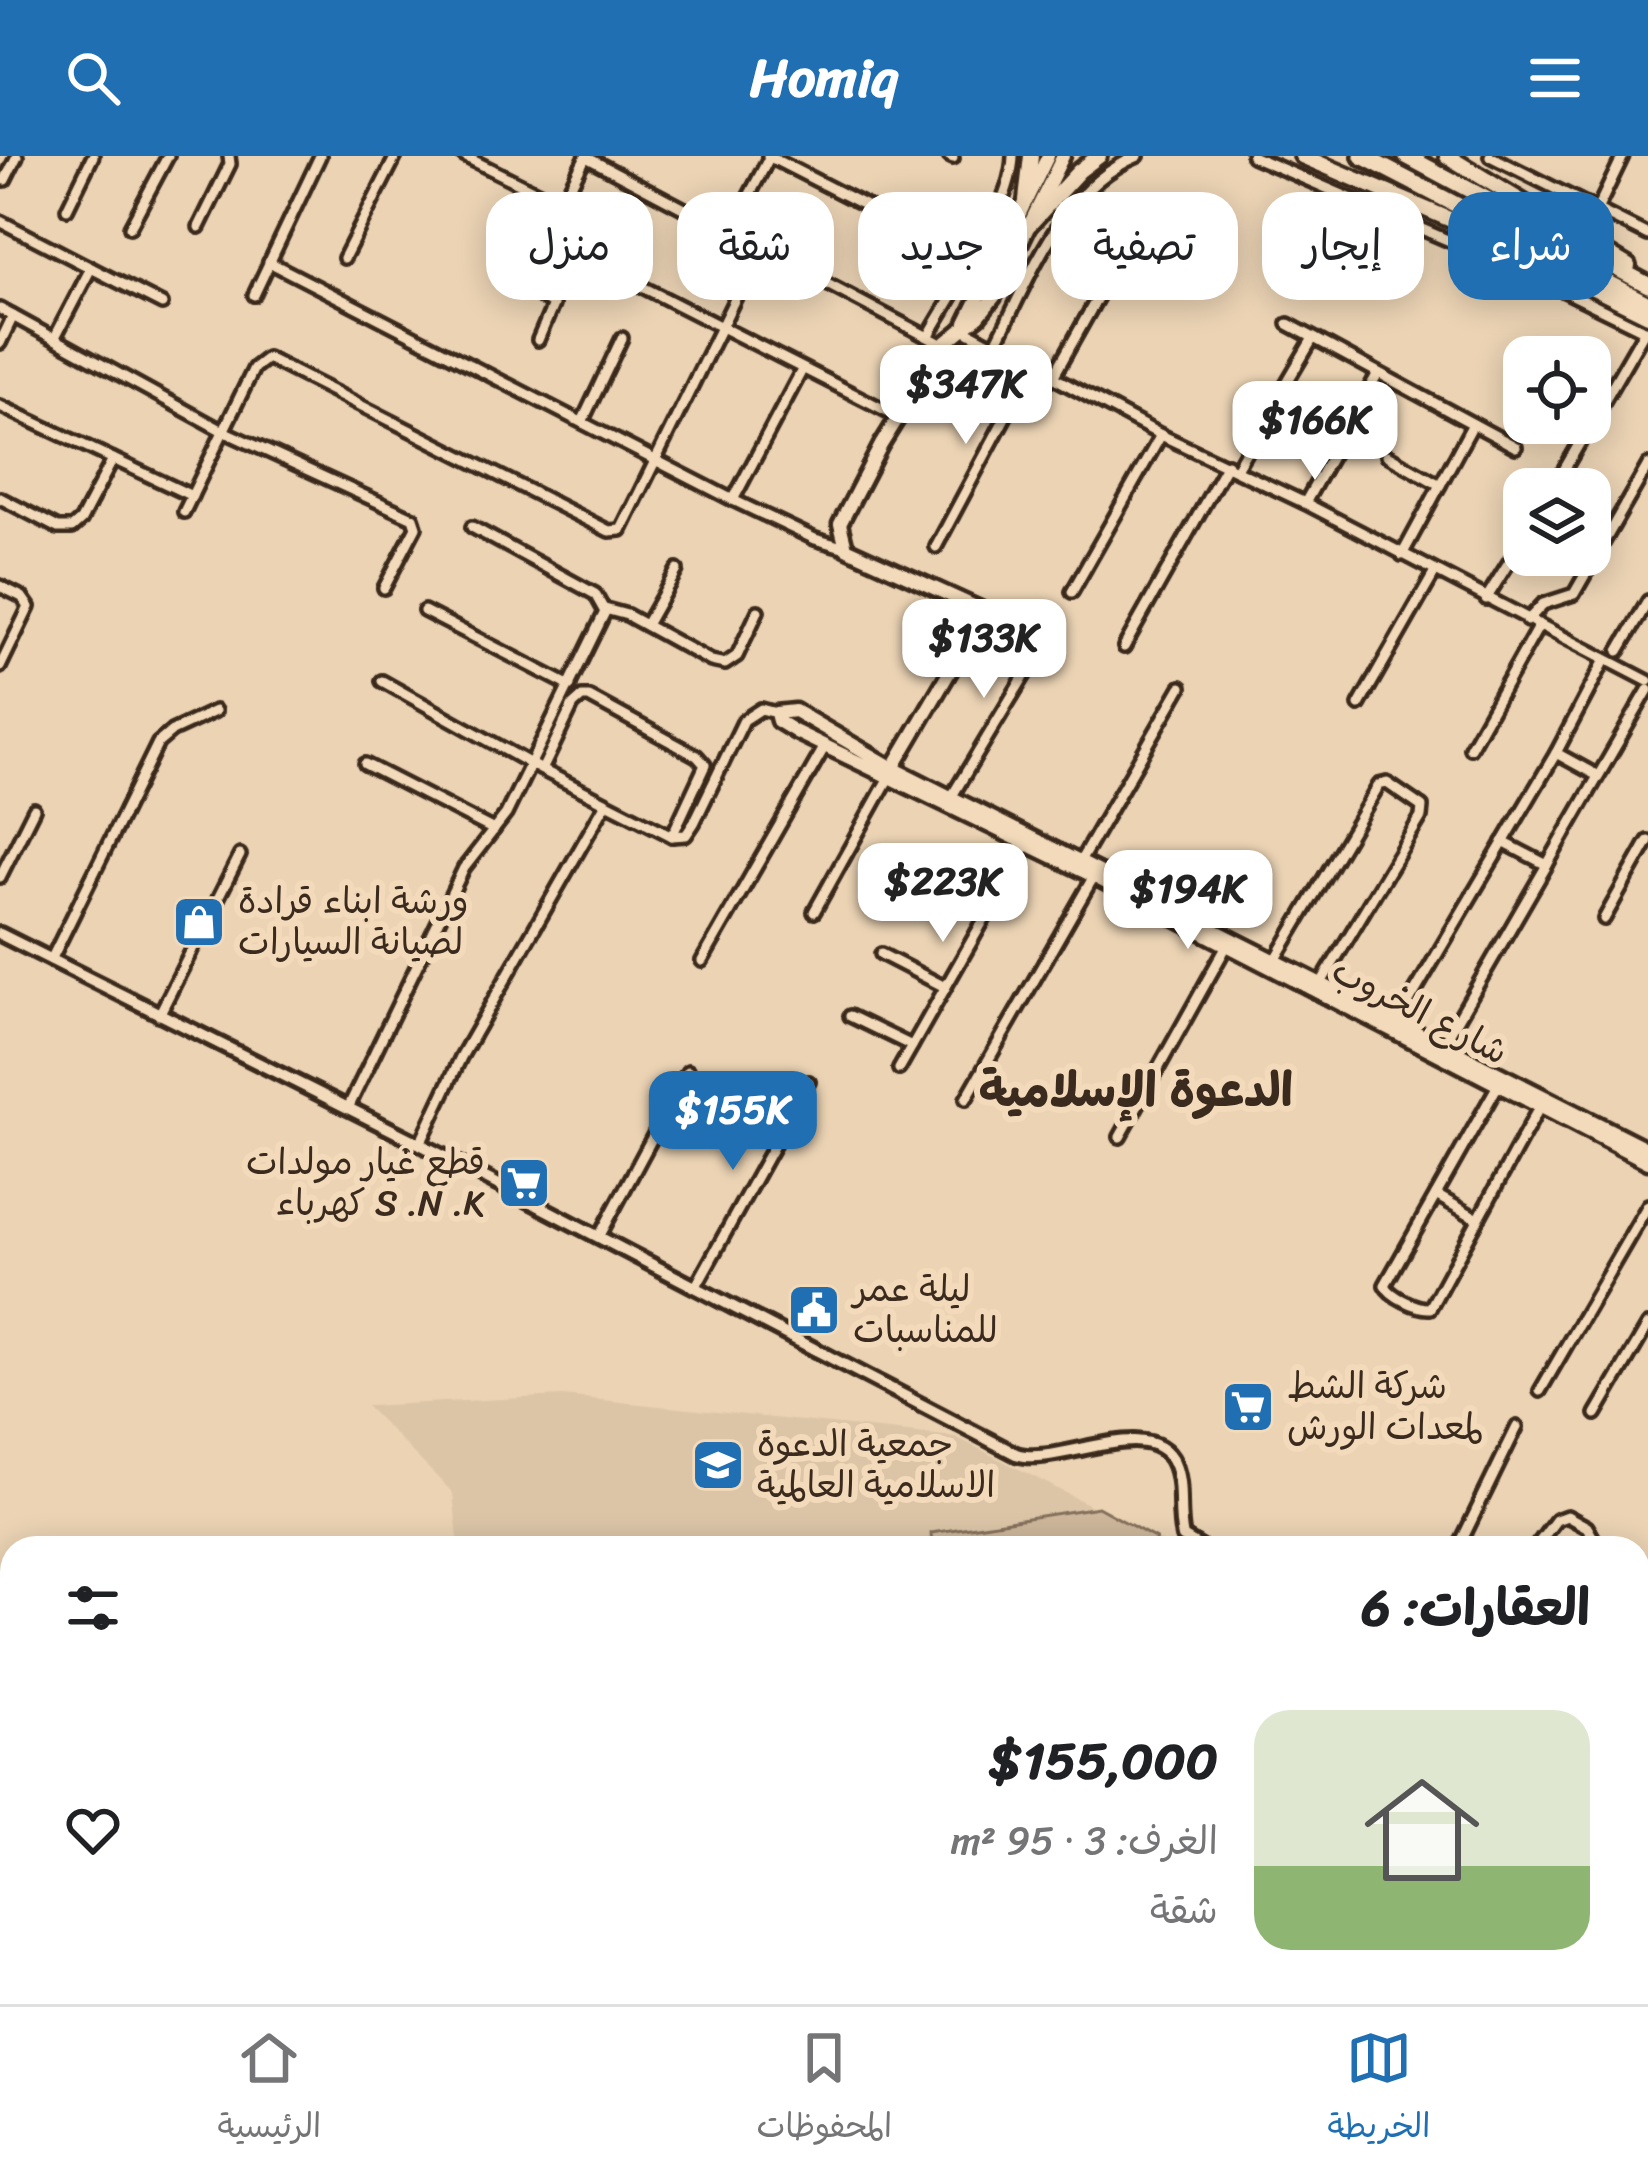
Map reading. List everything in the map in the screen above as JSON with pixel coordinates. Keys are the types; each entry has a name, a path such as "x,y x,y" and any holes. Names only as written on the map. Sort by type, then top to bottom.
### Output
{"highway":[{"path":"1362,156 1648,304"},
{"path":"1406,156 1648,281"}],"main road":[{"path":"1027,192 1031,156"},
{"path":"1027,198 1048,156"},
{"path":"891,773 983,615 980,609 846,548 840,524 943,345 989,304 1063,156"},
{"path":"1030,224 1099,156"},
{"path":"1302,156 1484,234 1647,326"},
{"path":"1447,156 1648,281"},
{"path":"963,326 976,300"},
{"name":"شارع الخروب","path":"1648,1149 1321,983 1274,964 1226,945 1027,844 891,773 795,711 776,713 783,725 825,746 891,773 952,796 1081,860 1274,964 1498,1084 1648,1162"}],"street":[{"path":"5,180 17,156"},
{"path":"68,209 93,156"},
{"path":"130,227 168,156"},
{"path":"199,227 230,164 229,156"},
{"path":"254,295 320,156"},
{"path":"344,258 396,156"},
{"path":"464,156 537,192"},
{"path":"567,192 586,156 677,204"},
{"path":"751,192 769,156 858,202"},
{"path":"1005,192 1013,156"},
{"path":"994,346 1077,198 1101,176 1138,156"},
{"path":"1252,156 1647,326 1565,468"},
{"path":"1490,156 1561,192"},
{"path":"1606,192 1623,156"},
{"path":"1614,218 1648,235"},
{"path":"0,221 162,304"},
{"path":"269,262 733,500 815,539 846,548"},
{"path":"55,338 91,268"},
{"path":"834,286 943,345"},
{"path":"653,291 887,411"},
{"path":"538,340 554,304 548,300"},
{"path":"184,512 254,368 267,358 609,531 624,527 736,300"},
{"path":"929,335 949,300"},
{"path":"1053,377 1096,300"},
{"path":"0,309 223,431 416,520 414,534 384,588"},
{"path":"0,343 14,316"},
{"path":"1288,324 1516,447"},
{"path":"963,326 1161,435 1305,503 1648,680"},
{"path":"583,420 622,338"},
{"path":"1124,647 1313,338"},
{"path":"936,547 1032,367"},
{"path":"733,500 802,370"},
{"path":"1305,503 1378,373"},
{"path":"0,406 192,496"},
{"path":"1402,555 1473,424"},
{"path":"1072,592 1161,435"},
{"path":"1387,455 1440,485"},
{"path":"0,498 58,528 71,528 81,520 112,459"},
{"path":"1611,523 1648,465"},
{"path":"472,527 595,594 605,609 646,625 711,661 725,664 736,656 758,611"},
{"path":"646,625 676,570"},
{"path":"1359,705 1435,572"},
{"path":"1486,599 1503,572"},
{"path":"1470,748 1543,604 1571,597 1581,576"},
{"path":"0,586 22,597 29,608 0,667"},
{"path":"1619,651 1648,602"},
{"path":"537,767 605,609"},
{"path":"424,611 570,686"},
{"path":"952,796 1053,628"},
{"path":"1396,1022 1556,753 1605,660"},
{"path":"382,681 672,836 686,835 694,823 744,720 761,709 776,713"},
{"path":"1081,860 1181,687"},
{"path":"1443,1045 1648,690"},
{"path":"348,1108 464,868 582,697 704,760 672,836"},
{"path":"51,960 158,743 172,731 215,711"},
{"path":"702,961 825,746"},
{"path":"1556,753 1598,776"},
{"path":"365,764 494,830"},
{"path":"814,912 891,773"},
{"path":"1274,964 1379,785 1387,784 1422,807 1421,817 1321,983"},
{"path":"420,1144 461,1057 606,802"},
{"path":"0,877 34,809"},
{"path":"1604,919 1648,841"},
{"path":"1503,842 1547,865"},
{"path":"899,1070 1027,844"},
{"path":"159,1015 240,855"},
{"path":"965,1099 1094,876"},
{"path":"0,934 420,1144 1030,1459 1135,1441 1164,1449 1175,1465 1184,1536"},
{"path":"1120,1137 1226,945"},
{"path":"881,953 945,987"},
{"path":"850,1016 912,1046"},
{"path":"599,1237 688,1071"},
{"path":"696,1286 809,1082"},
{"path":"1498,1084 1385,1285 1387,1291 1430,1308 1540,1106"},
{"path":"1436,1195 1478,1219"},
{"path":"1540,1391 1648,1204"},
{"path":"1596,1414 1648,1325"},
{"path":"1465,1536 1517,1426"},
{"path":"1544,1536 1556,1520 1567,1516 1587,1527 1592,1536"}],"shaded area":[{"name":"جمعية الدعوة الاسلامية العالمية","path":"563,1396 956,1437 1150,1536 458,1536 453,1493 366,1406"},
{"path":"1098,1507 1151,1536 931,1536"}],"place":[{"name":"ورشة ابناء قرادة لصيانة السيارات","path":"199,922"},
{"name":"قطع غيار مولدات كهرباء S .N .K","path":"524,1183"},
{"name":"ليلة عمر للمناسبات","path":"814,1310"},
{"name":"شركة الشط لمعدات الورش","path":"1248,1407"},
{"name":"جمعية الدعوة الاسلامية العالمية","path":"718,1465"}],"district":[{"name":"الدعوة الإسلامية","path":"1136,1089"}]}
